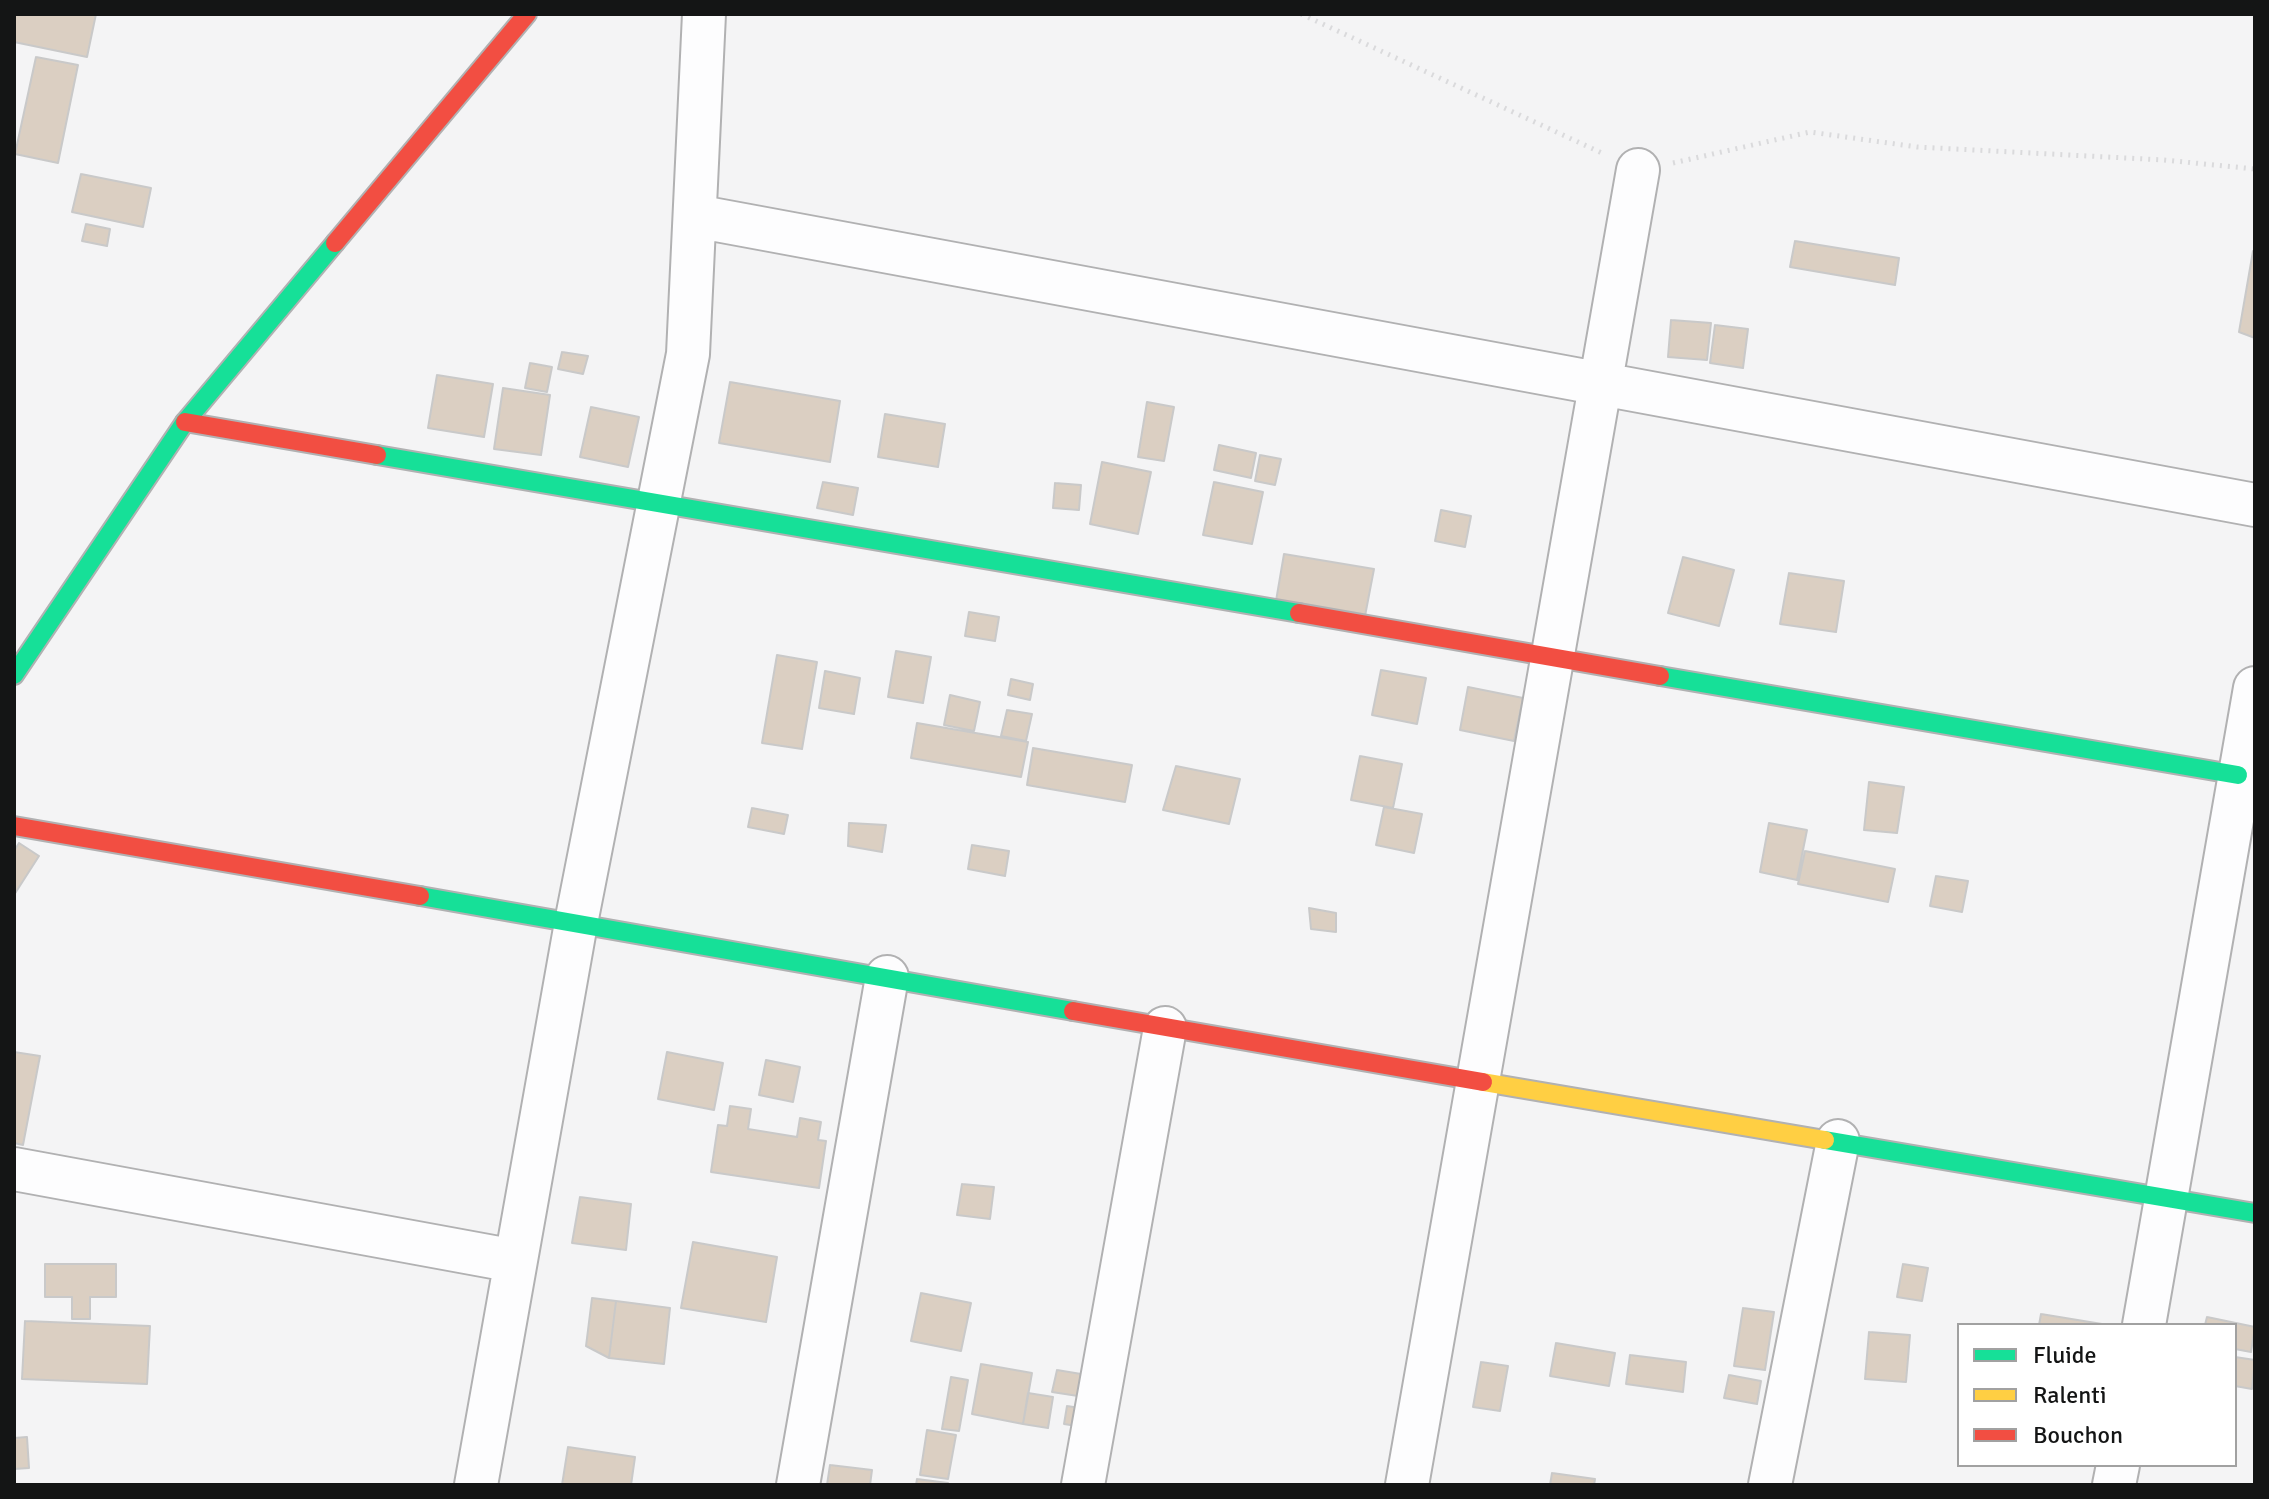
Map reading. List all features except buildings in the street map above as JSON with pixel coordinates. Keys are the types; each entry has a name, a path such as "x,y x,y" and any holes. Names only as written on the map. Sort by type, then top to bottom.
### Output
{"main road":[{"path":"14,675 185,422 527,14"},
{"path":"185,422 2238,775"},
{"path":"14,826 1165,1028 2255,1213"}],"street":[{"path":"476,1485 576,923 661,504 688,354 704,14"},
{"path":"1407,1485 1638,170"},
{"path":"695,216 2255,505"},
{"path":"2144,1323 2255,688"},
{"path":"798,1485 887,977"},
{"path":"1083,1485 1165,1028"},
{"path":"1770,1485 1838,1141"},
{"path":"14,1169 515,1261"}],"path":[{"path":"1301,14 1638,170 1810,132 1917,147 2150,159 2255,169"}],"traffic: fast":[{"path":"14,675 185,422 335,243"},
{"path":"377,455 1299,613"},
{"path":"1660,676 2238,775"},
{"path":"420,896 1073,1011"},
{"path":"1825,1140 2255,1213"}],"traffic: slow":[{"path":"1483,1082 1825,1140"}],"traffic: jam":[{"path":"335,243 527,14"},
{"path":"185,422 377,455"},
{"path":"1299,613 1660,676"},
{"path":"14,826 420,896"},
{"path":"1073,1011 1483,1082"}]}
